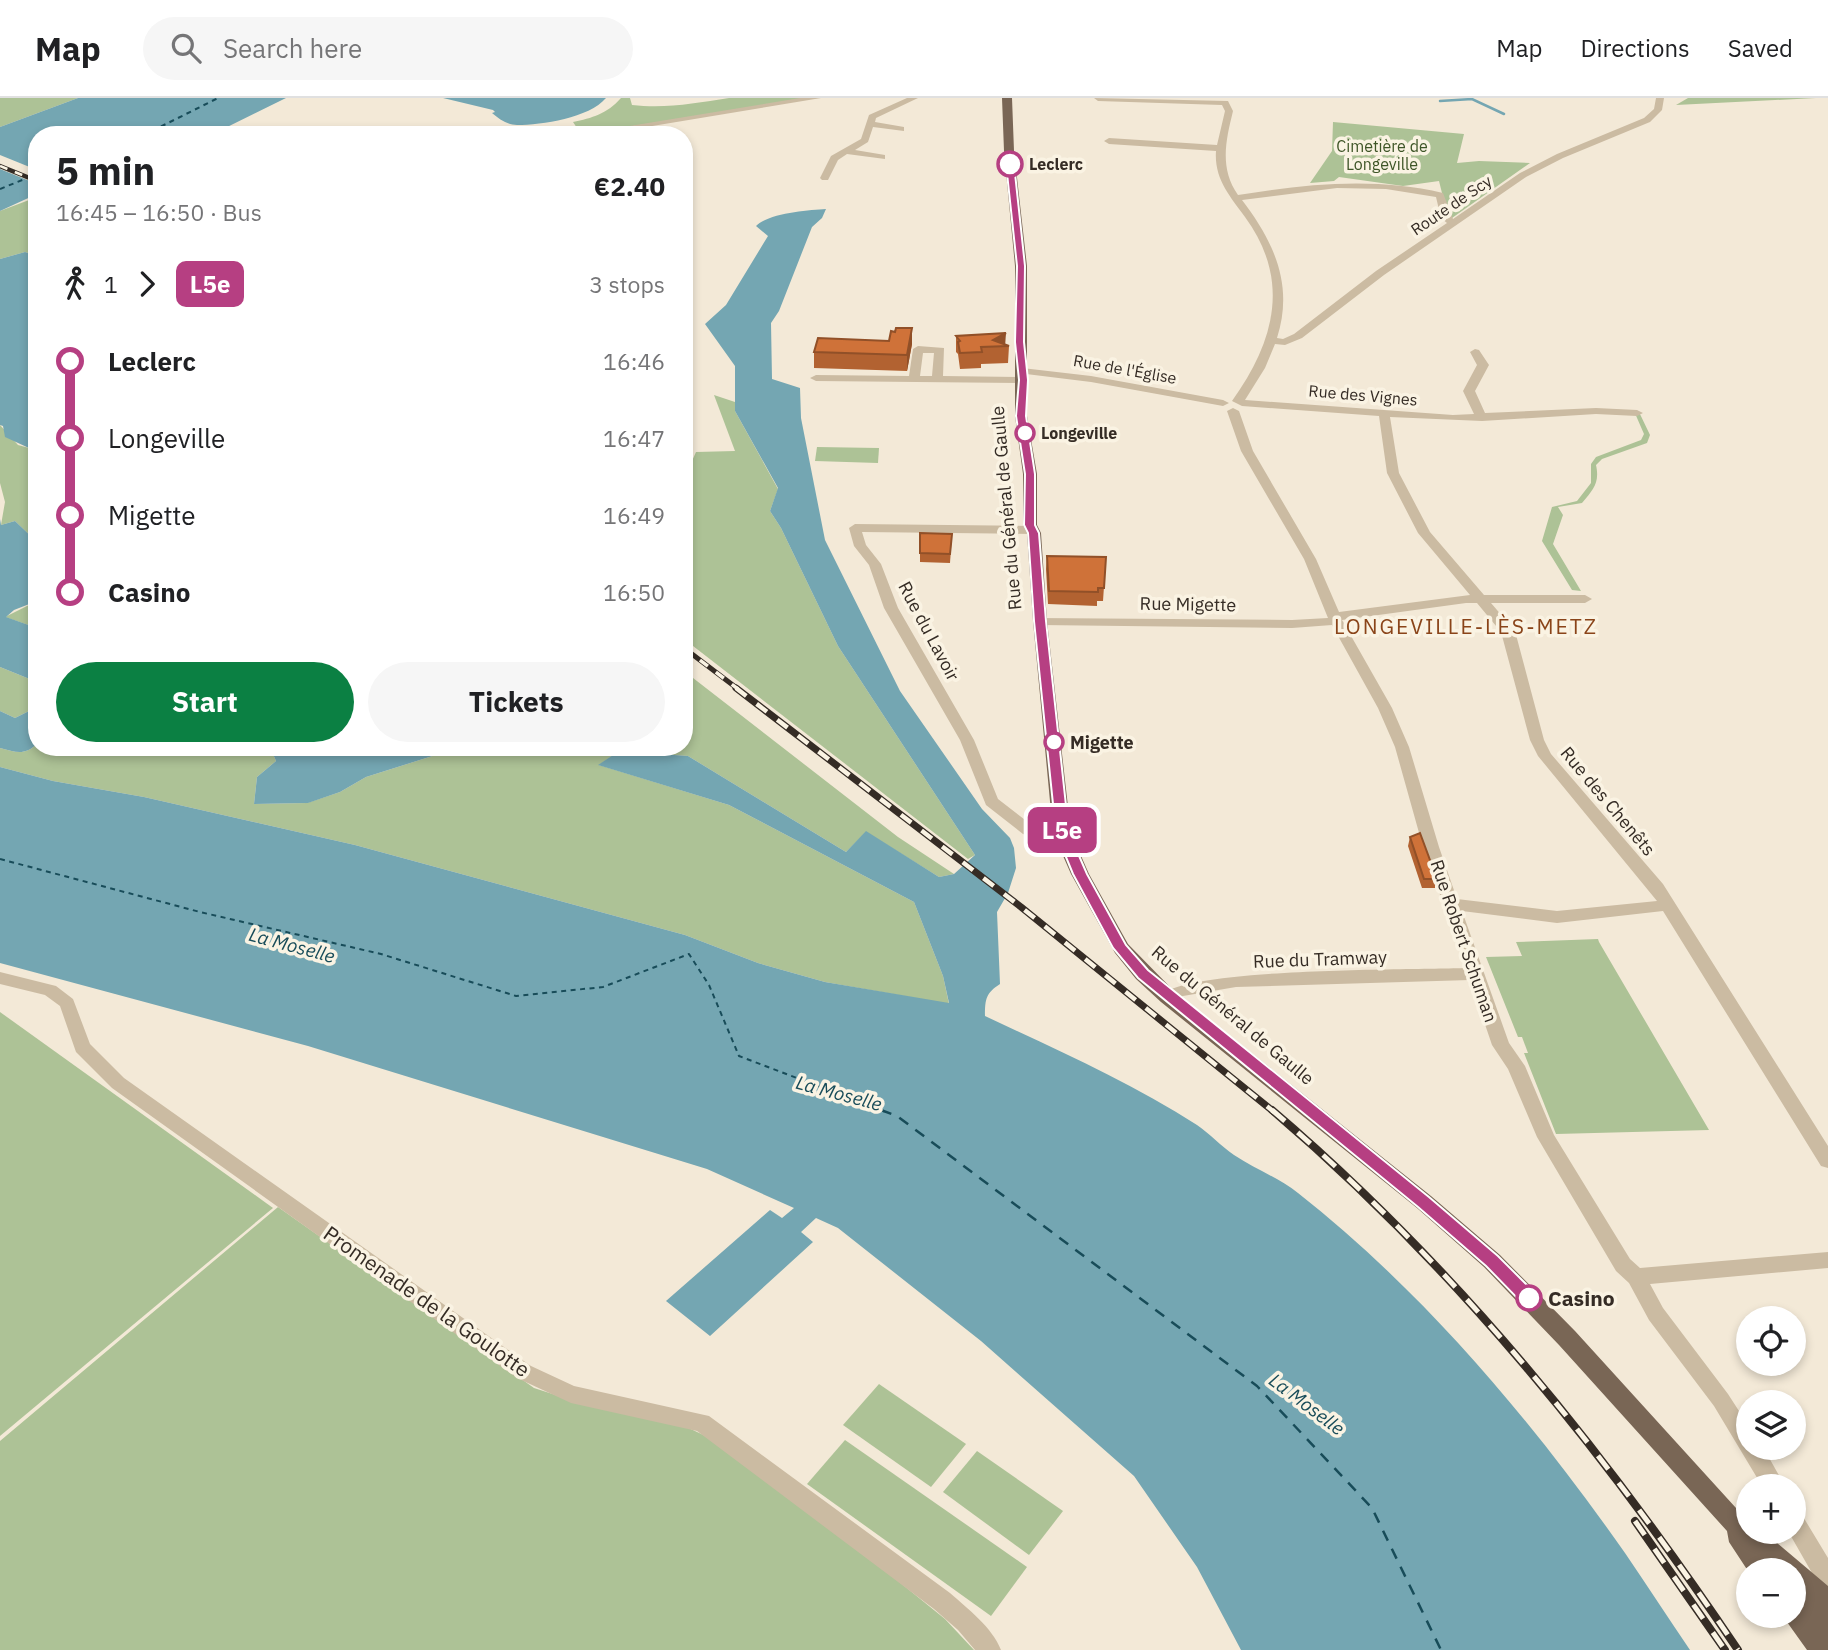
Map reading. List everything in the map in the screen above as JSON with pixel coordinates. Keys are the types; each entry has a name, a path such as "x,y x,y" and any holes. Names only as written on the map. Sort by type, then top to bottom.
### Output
{"main road":[{"name":"Rue du Général de Gaulle","path":"1007,98 1010,163 1021,266 1021,416 1027,445 1030,525 1062,833 1080,874 1121,948 1143,974 1492,1261 1567,1338 1727,1516 1777,1558"},
{"name":"Rue du Général de Gaulle","path":"1727,1516 1754,1558"},
{"path":"1727,1516 1764,1558"},
{"name":"Rue du Général de Gaulle","path":"1806,1583 1828,1603"},
{"path":"1806,1604 1828,1629"},
{"path":"1805,1628 1823,1650"}],"street":[{"path":"637,126 817,98"},
{"path":"825,178 834,158 865,140 872,117 914,98"},
{"path":"1098,98 1229,101 1219,148 1220,169 1234,198 1271,256 1277,307 1272,341 1234,405"},
{"name":"Route de Scy","path":"1272,341 1285,342 1298,336 1380,273 1539,166 1642,123 1658,110 1660,98"},
{"path":"871,124 901,129"},
{"path":"1109,141 1219,148"},
{"path":"845,151 883,157"},
{"path":"1436,183 1446,218 1453,223"},
{"path":"1234,198 1339,184 1398,187 1440,195"},
{"path":"914,377 918,349 940,350 937,378"},
{"path":"1475,352 1483,365 1469,391 1482,418"},
{"name":"Rue de l'Église","path":"816,378 1023,375 1091,379 1234,405"},
{"name":"Rue des Vignes","path":"1234,405 1482,418 1596,411 1637,413"},
{"name":"Rue Robert Schuman","path":"1234,405 1247,451 1310,559 1335,619 1385,708 1402,747 1431,847 1501,1045 1516,1066 1546,1136 1623,1265 1636,1277 1656,1314 1736,1424"},
{"name":"Rue des Chenêts","path":"1384,414 1393,473 1424,533 1508,631 1537,740 1545,756 1657,888 1828,1161"},
{"name":"Rue du Lavoir","path":"1032,530 855,528 860,545 875,564 891,608 967,740 991,802 1028,830 1039,834 1062,833"},
{"name":"Rue Migette","path":"1040,621 1292,624 1424,603 1585,599"},
{"path":"1452,904 1557,917 1667,905"},
{"name":"Rue du Tramway","path":"1168,997 1179,990 1236,981 1475,974"},
{"name":"Promenade de la Goulotte","path":"0,978 50,990 67,1003 82,1047 118,1083 524,1372 570,1394 702,1423 942,1601 966,1622 990,1650"},
{"path":"1636,1277 1828,1260"},
{"path":"1806,1542 1828,1579"}],"green space":[{"path":"0,98 78,98 0,127"},
{"path":"621,98 630,98 632,105 657,106 729,98 817,98 633,126 576,126 573,122 587,119 610,108"},
{"path":"1688,98 1816,98 1676,105"},
{"name":"Cimetière de Longeville","path":"1333,122 1464,134 1457,163 1530,163 1452,218 1448,217 1439,181 1403,186 1339,177 1334,181 1310,183 1332,151"},
{"path":"28,200 28,253 0,259 0,211"},
{"path":"714,395 735,402 735,411 778,489 770,511 781,528 838,646 975,855 968,859 693,646 693,459 696,452 735,451"},
{"path":"1634,411 1639,412 1650,435 1647,443 1602,459 1596,465 1595,486 1582,503 1558,507 1563,515 1553,544 1581,591 1572,590 1542,541 1552,507 1577,501 1591,483 1591,464 1596,457 1641,440 1644,434"},
{"path":"0,425 18,445 28,448 28,533 15,521 1,525 5,502 0,483"},
{"path":"817,447 879,448 878,463 815,461"},
{"path":"28,606 28,625 5,617"},
{"path":"0,667 28,678 28,712 15,718 0,711"},
{"path":"693,678 898,837 954,874 939,877 866,832 846,852 688,756 693,756"},
{"path":"0,748 15,752 28,750 28,756 274,756 276,761 257,777 254,804 307,803 340,792 366,777 432,756 612,756 599,765 729,805 914,902 943,976 949,1004 825,982 758,963 685,935 355,845 144,797 53,781 0,767"},
{"path":"1598,939 1709,1130 1556,1134 1524,1053 1528,1053 1522,1037 1518,1037 1486,957 1522,956 1516,942"},
{"path":"0,1012 273,1208 0,1436"},
{"path":"278,1207 534,1388 568,1399 678,1423 714,1440 845,1538 945,1619 974,1650 0,1650 0,1441"},
{"path":"879,1384 966,1444 931,1487 843,1425"},
{"path":"845,1440 1027,1567 991,1616 807,1484"},
{"path":"977,1451 1063,1511 1029,1555 943,1492"}],"water":[{"path":"78,98 286,98 229,126 28,126 28,198 0,211 0,127"},
{"path":"443,98 606,98 588,111 577,115 552,122 517,125 500,119 492,113 495,112 493,110"},
{"name":"La Moselle","path":"826,209 822,218 812,227 779,311 771,323 772,379 800,388 801,418 825,540 900,691 982,809 1010,838 1014,848 1016,868 1008,893 997,912 1000,984 987,997 985,1016 1093,1067 1172,1109 1234,1155 1291,1188 1344,1232 1433,1316 1553,1455 1625,1553 1690,1650 1241,1650 1197,1567 1134,1476 981,1341 838,1228 816,1218 801,1232 813,1242 710,1336 666,1301 770,1210 782,1218 794,1208 707,1169 308,1046 0,963 0,767 53,781 144,797 355,845 685,935 758,963 825,982 949,1003 943,976 914,902 729,805 598,765 612,756 688,756 846,852 866,831 939,877 954,874 975,855 838,646 781,528 770,511 778,488 735,411 735,366 705,324 726,305 768,236 756,226 770,218 799,211"},
{"path":"28,253 28,448 5,437 3,426 0,425 0,259"},
{"path":"0,519 1,525 15,521 28,533 28,605 14,610 6,617 28,625 28,678 0,667"},
{"path":"0,711 15,718 28,712 28,750 24,752 0,748"},
{"path":"274,756 432,756 366,777 340,792 308,803 254,804 257,777 276,761"}],"pier":[{"path":"0,155 28,166 28,180 0,169"}],"building":[{"path":"896,328 912,328 907,355 814,352 818,338 889,341 891,331 895,332"},
{"path":"1006,333 993,340 1009,346 981,347 982,352 960,353 960,341 956,336"},
{"path":"920,533 952,534 950,554 920,553"},
{"path":"1047,556 1106,557 1104,588 1098,588 1098,592 1049,591"},
{"path":"1420,833 1437,879 1424,879 1410,837"}],"waterway":[{"path":"1440,101 1472,99 1504,114"}],"ferry route":[{"path":"162,126 218,98"},
{"path":"0,189 28,178"},
{"path":"0,859 200,912 381,954 516,996 603,987 689,954 709,985 739,1056 886,1112"},
{"path":"881,1110 897,1116 1257,1386 1372,1508 1441,1650"}],"railway":[{"path":"0,166 28,177"},
{"path":"693,655 738,689"},
{"path":"736,688 1021,907 1274,1112"},
{"path":"1272,1110 1403,1232 1465,1297 1523,1364 1634,1504 1738,1650"},
{"path":"1635,1521 1725,1650"}],"bus line":[{"name":"L5e","path":"1010,164 1021,266 1021,416 1030,474 1030,525 1034,533 1040,621 1062,833 1080,874 1121,948 1143,974 1423,1202 1492,1261 1529,1298"}],"place":[{"name":"Leclerc","path":"1010,164"},
{"name":"Longeville","path":"1025,433"},
{"name":"Migette","path":"1054,742"},
{"name":"Casino","path":"1529,1298"}],"district":[{"name":"LONGEVILLE-LÈS-METZ","path":"1466,626"}]}
